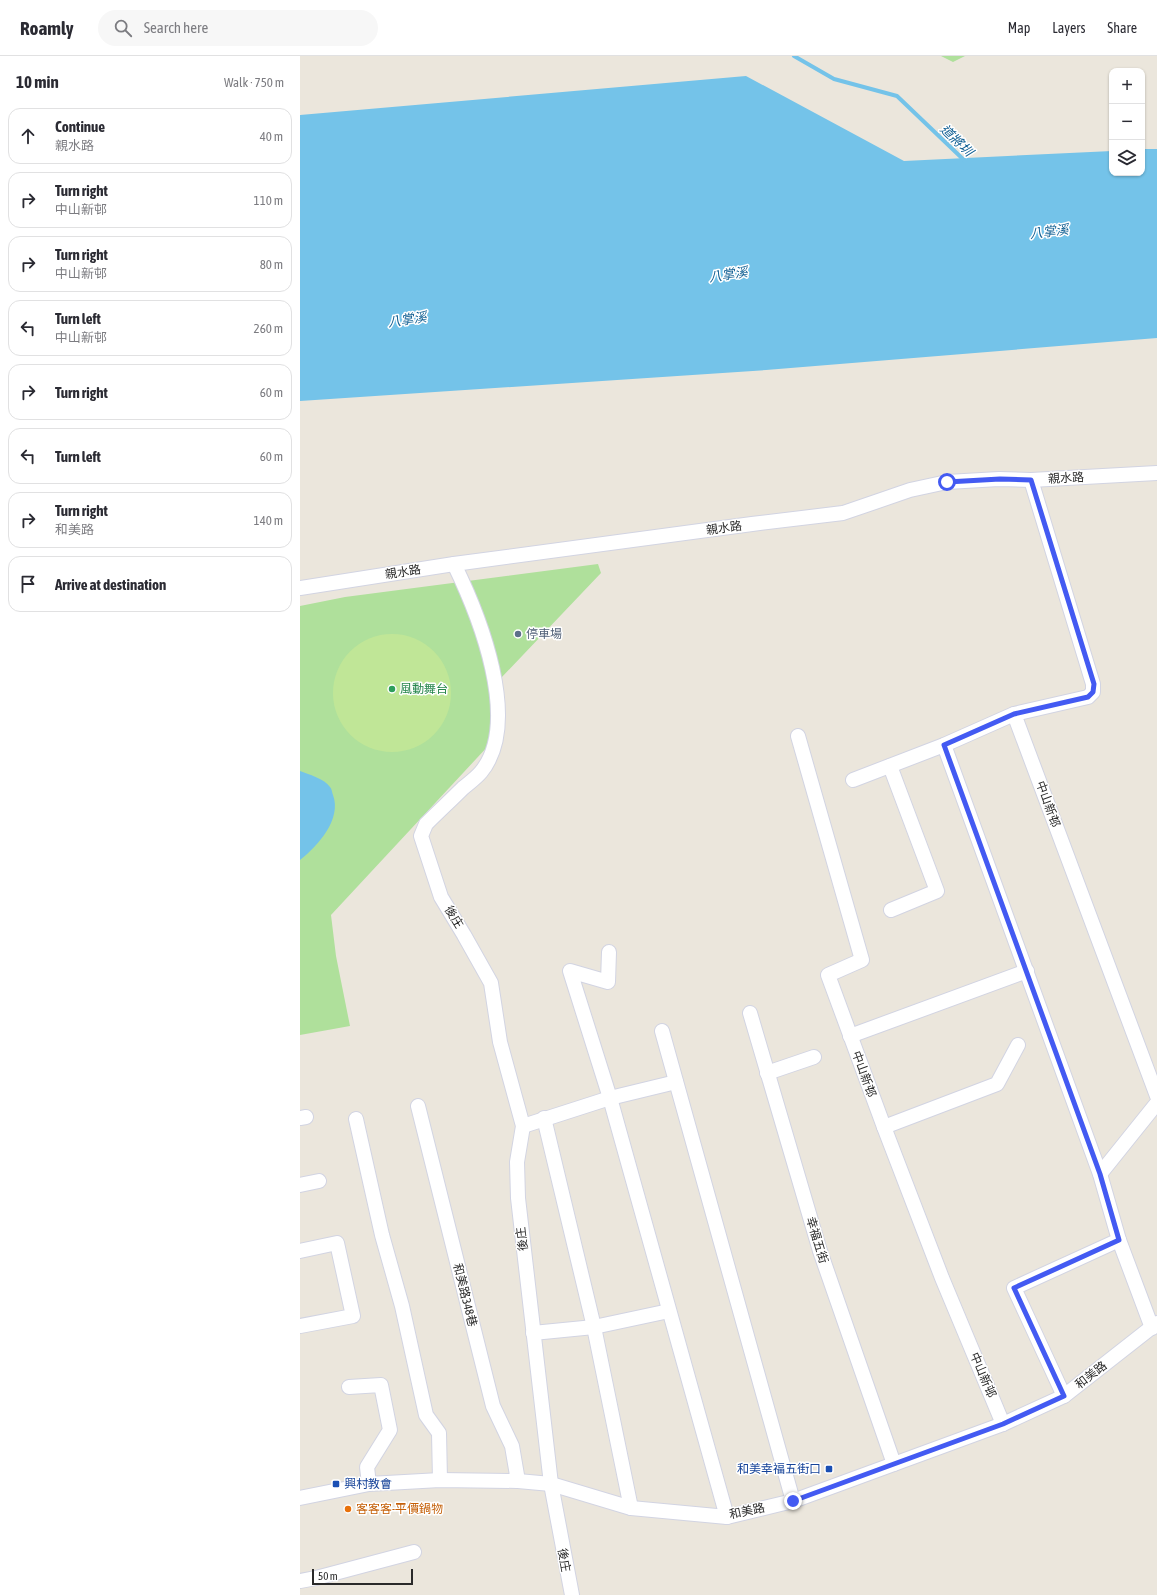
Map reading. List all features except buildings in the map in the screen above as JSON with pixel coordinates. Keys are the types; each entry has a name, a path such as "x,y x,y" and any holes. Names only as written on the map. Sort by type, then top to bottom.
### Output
{"street":[{"name":"親水路","path":"300,588 454,564 843,513 910,490 947,482 1000,479 1031,480 1153,476"},
{"path":"852,780 944,745 1014,714 1088,697 1093,692 1094,684 1031,480"},
{"name":"後庄","path":"454,564 471,603 489,654 498,704 497,732 492,752 481,771 426,824 421,836 441,897 492,983 500,1042 523,1126 517,1162 518,1198 551,1484 572,1595"},
{"name":"中山新邨","path":"1014,714 1157,1096"},
{"name":"中山新邨","path":"798,736 862,960 828,975 942,1278 1003,1424"},
{"path":"944,745 1100,1174 1119,1240 1154,1325"},
{"path":"890,766 937,891 891,910"},
{"path":"609,952 608,982 570,971 610,1098 727,1517"},
{"path":"850,1036 1026,971"},
{"name":"幸福五街","path":"750,1013 820,1251 894,1464"},
{"path":"662,1031 793,1501"},
{"path":"884,1127 997,1084 1018,1045"},
{"path":"767,1073 814,1058"},
{"path":"523,1126 610,1098 676,1082"},
{"path":"1100,1174 1157,1103"},
{"name":"和美路348巷","path":"418,1106 492,1406 512,1446 518,1481"},
{"path":"544,1118 594,1326 631,1508"},
{"path":"356,1119 382,1235 402,1306 426,1415 439,1433 440,1480"},
{"path":"300,1185 319,1181"},
{"path":"1064,1396 1014,1288 1119,1240"},
{"path":"300,1251 337,1243 353,1316 300,1326"},
{"path":"533,1334 594,1326 669,1311"},
{"name":"和美路","path":"300,1498 369,1484 440,1480 518,1481 551,1484 631,1508 727,1517 793,1501 1003,1424 1064,1396 1154,1325"},
{"path":"349,1386 381,1384 390,1430 367,1467 369,1484"},
{"path":"300,1581 414,1552"}],"green space":[{"path":"941,56 965,56 953,62"},
{"path":"598,564 601,573 501,678 503,730 331,915 336,956 350,1026 300,1035 300,606 345,597"},
{"name":"風動舞台","path":"392,634 403,635 425,644 441,660 450,682 450,704 441,726 425,742 403,751 392,752 381,751 359,742 343,726 334,704 333,693 334,682 343,660 359,644 381,635"}],"water":[{"name":"八掌溪","path":"746,76 904,161 1109,151 1109,176 1145,176 1145,149 1157,149 1157,338 766,370 300,401 300,115"},
{"path":"300,771 316,777 328,784 332,790 335,804 334,813 327,831 321,840 300,860"}],"waterway":[{"name":"道將圳","path":"794,56 834,79 897,96 965,161"}],"place":[{"name":"停車場","path":"518,634"},
{"name":"風動舞台","path":"392,689"},
{"name":"和美幸福五街口","path":"829,1469"},
{"name":"興村教會","path":"336,1484"},
{"name":"客客客-平價鍋物","path":"348,1509"}],"route":[{"path":"793,1501 1003,1424 1064,1396 1014,1288 1119,1240 1100,1174 944,745 1014,714 1088,697 1093,692 1094,684 1031,480 1000,479 947,482"}]}
